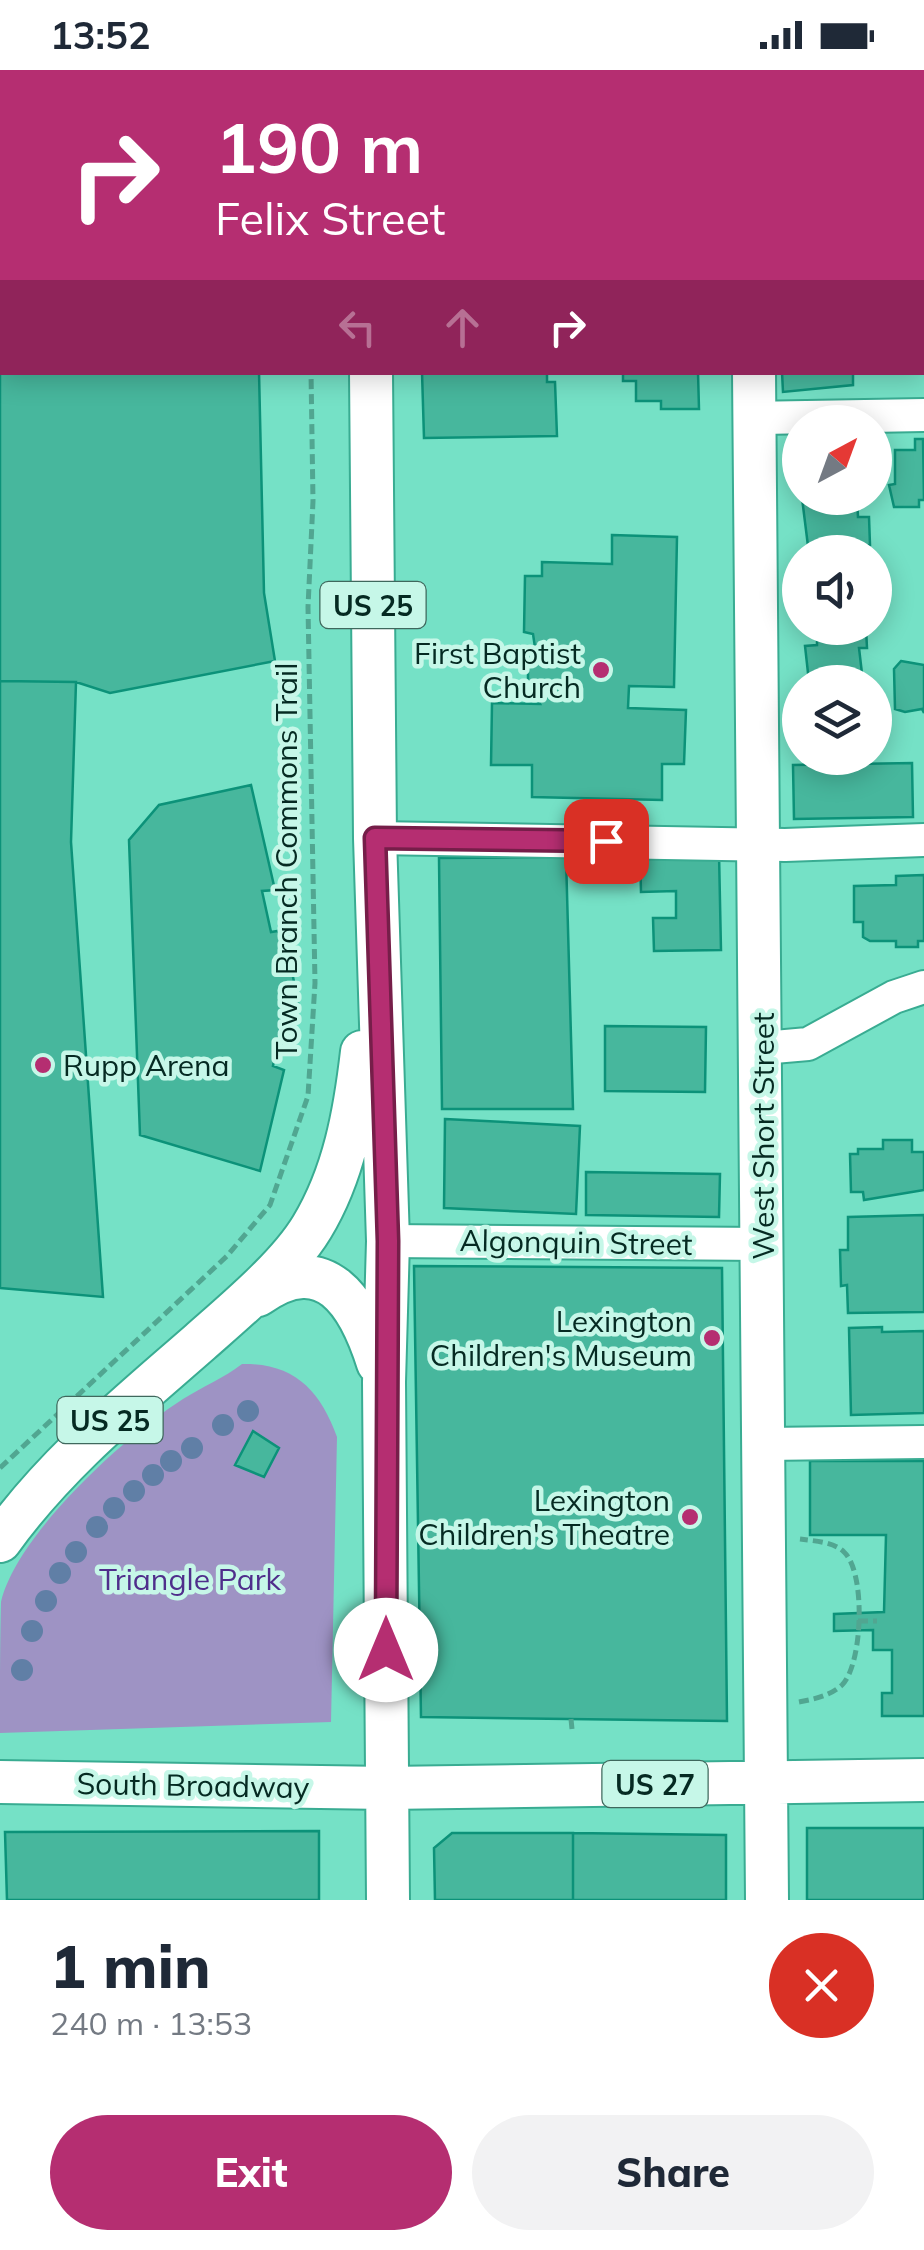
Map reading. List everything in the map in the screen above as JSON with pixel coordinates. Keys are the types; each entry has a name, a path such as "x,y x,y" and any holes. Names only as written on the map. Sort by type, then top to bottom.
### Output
{"main road":[{"name":"US 25","path":"371,375 375,838 388,1241 384,1382 388,1900"},
{"name":"West Short Street","path":"754,375 767,1900"},
{"name":"US 25","path":"0,1541 30,1500 76,1450 233,1313 311,1230 337,1176 360,1076 377,917"},
{"path":"233,1313 273,1284 313,1276 334,1286 352,1304 384,1382"},
{"name":"US 27","path":"387,1788 924,1780"},
{"name":"South Broadway","path":"0,1782 387,1788"}],"street":[{"path":"755,418 924,414"},
{"path":"375,838 760,844 924,840"},
{"path":"762,1048 808,1044 894,997 924,987"},
{"name":"Algonquin Street","path":"388,1241 764,1244"},
{"path":"765,1444 924,1442"}],"path":[{"name":"Town Branch Commons Trail","path":"0,1468 227,1256 270,1206 308,1096 315,983 308,607 313,501 310,375"},
{"path":"797,1539 841,1548 852,1561 858,1621 857,1649 842,1684 824,1696 798,1703"},
{"path":"858,1621 877,1622"},
{"path":"572,1719 572,1729"}],"green space":[{"name":"Triangle Park","path":"242,1364 276,1368 303,1382 322,1406 337,1437 331,1722 0,1733 1,1602 28,1547 76,1489 132,1437 183,1399"}],"building":[{"path":"0,375 259,375 264,593 275,661 110,693 76,682 0,681"},
{"path":"422,375 547,375 547,382 555,382 557,436 424,438"},
{"path":"623,375 698,375 699,409 661,409 661,401 636,401 636,381 623,381"},
{"path":"782,375 853,375 853,385 783,392"},
{"path":"915,439 923,439 924,500 919,500 919,507 894,507 895,450 915,450"},
{"path":"804,515 869,517 870,535 807,535"},
{"name":"First Baptist Church","path":"612,535 677,537 674,687 629,686 628,708 686,710 684,764 662,764 662,800 532,797 532,765 491,765 492,703 540,704 528,682 528,658 536,654 533,634 524,632 525,576 542,576 542,562 612,564"},
{"path":"805,646 867,648 859,648 861,665 807,665"},
{"path":"901,661 924,665 924,713 922,709 895,709 894,669"},
{"name":"Rupp Arena","path":"0,681 76,682 71,842 103,1297 0,1288"},
{"path":"892,763 912,763 913,817 794,819 793,775 892,775"},
{"path":"251,785 275,890 262,891 271,932 284,930 299,1008 283,1011 273,1066 284,1070 260,1171 140,1135 129,840 159,805"},
{"path":"719,853 721,950 654,951 653,918 676,918 676,891 641,892 640,854"},
{"path":"566,857 573,1109 442,1109 439,858"},
{"path":"924,875 924,941 918,941 918,947 896,947 896,941 870,941 863,937 863,922 854,922 854,886 896,885 896,876"},
{"path":"605,1026 706,1027 705,1092 605,1091"},
{"path":"445,1119 580,1126 576,1214 444,1208"},
{"path":"883,1140 912,1140 912,1152 924,1152 924,1190 864,1200 863,1192 851,1192 850,1154 858,1154 858,1149 883,1149"},
{"path":"586,1172 720,1174 719,1217 586,1215"},
{"path":"924,1215 924,1312 848,1313 847,1285 841,1286 840,1250 848,1250 848,1217"},
{"path":"414,1266 722,1268 727,1721 421,1717"},
{"path":"882,1327 882,1332 924,1331 924,1413 851,1415 849,1328"},
{"path":"253,1431 279,1448 264,1477 235,1465"},
{"path":"810,1461 924,1461 924,1716 882,1716 882,1693 892,1693 892,1650 873,1650 873,1630 834,1631 834,1614 884,1612 886,1535 810,1535"},
{"path":"807,1828 924,1828 924,1900 807,1900"},
{"path":"319,1831 319,1900 7,1900 5,1832"},
{"path":"452,1833 573,1833 573,1900 435,1900 434,1848"},
{"path":"573,1833 726,1835 726,1900 573,1900"}],"place":[{"name":"First Baptist Church","path":"601,670"},
{"name":"Rupp Arena","path":"43,1065"},
{"name":"Lexington Children's Museum","path":"712,1338"},
{"name":"Lexington Children's Theatre","path":"690,1517"}],"route":[{"path":"386,1650 384,1382 388,1241 375,838 606,841"}]}
